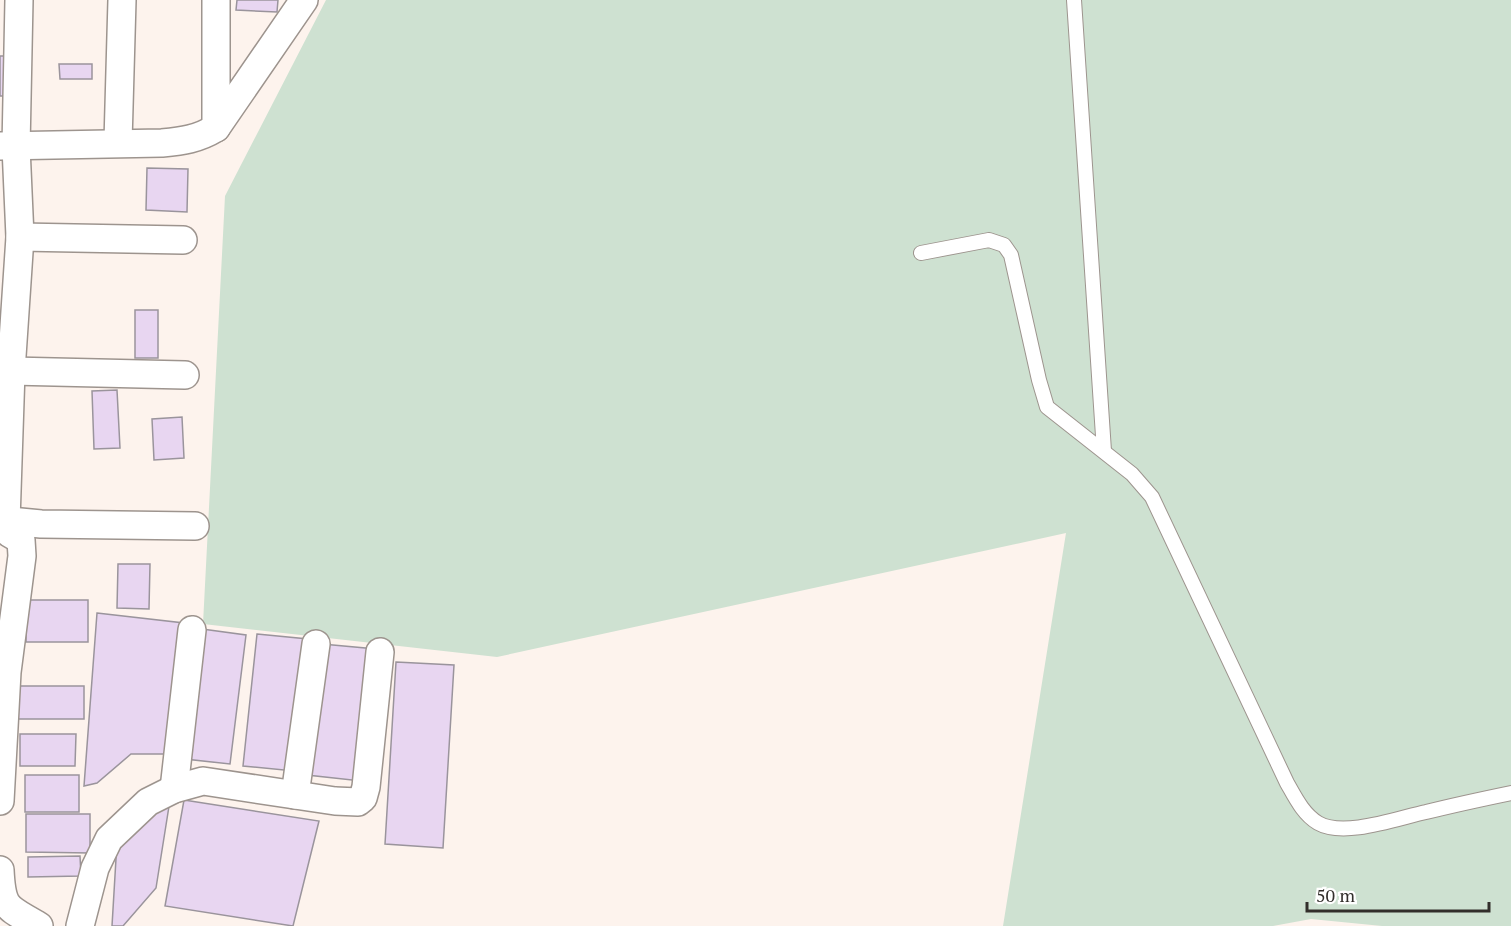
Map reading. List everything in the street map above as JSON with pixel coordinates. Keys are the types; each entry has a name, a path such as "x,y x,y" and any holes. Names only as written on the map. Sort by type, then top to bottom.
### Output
{"street":[{"path":"0,801 3,672 22,556 21,540 9,533 3,521 10,371 20,237 8,146 20,0"},
{"path":"118,142 122,0"},
{"path":"216,0 216,128"},
{"path":"8,146 186,141 204,136 216,128 303,1"},
{"path":"20,237 183,240"},
{"path":"10,371 185,375"},
{"path":"3,521 41,524 195,526"},
{"path":"174,789 192,630"},
{"path":"295,795 316,644"},
{"path":"80,926 95,868 109,838 148,802 174,789 203,781 335,801 358,802 363,798 380,652"},
{"path":"0,870 5,904 13,912 39,926"}],"lane":[{"path":"1074,0 1104,451"},
{"path":"921,253 989,240 1004,245 1011,255 1047,407 1132,474 1152,497 1287,783 1298,803 1318,823 1347,828 1511,793"}],"green space":[{"path":"326,0 1511,0 1511,926 1382,926 1311,919 1273,926 1003,926 1066,533 497,657 203,624 225,196"}],"building":[{"path":"237,0 278,0 277,12 236,10"},
{"path":"0,56 8,56 9,96 0,96"},
{"path":"59,64 92,64 92,79 60,79"},
{"path":"147,168 188,169 187,212 146,210"},
{"path":"135,310 158,310 158,358 135,358"},
{"path":"117,390 120,448 94,449 92,391"},
{"path":"182,417 184,458 154,460 152,419"},
{"path":"118,564 150,564 149,609 117,608"},
{"path":"26,600 88,600 88,642 26,642"},
{"path":"97,613 184,623 167,754 131,754 97,783 84,786"},
{"path":"202,629 246,635 230,764 185,759"},
{"path":"257,634 308,639 294,771 243,766"},
{"path":"322,644 376,649 361,781 307,775"},
{"path":"396,662 454,665 443,848 385,844"},
{"path":"18,686 84,686 84,719 18,719"},
{"path":"20,734 76,734 75,766 20,766"},
{"path":"25,775 79,775 79,812 25,812"},
{"path":"170,800 156,888 123,926 112,926 117,842"},
{"path":"184,800 319,821 293,926 165,906"},
{"path":"26,814 90,814 90,853 26,852"},
{"path":"80,856 81,876 28,877 28,857"}]}
